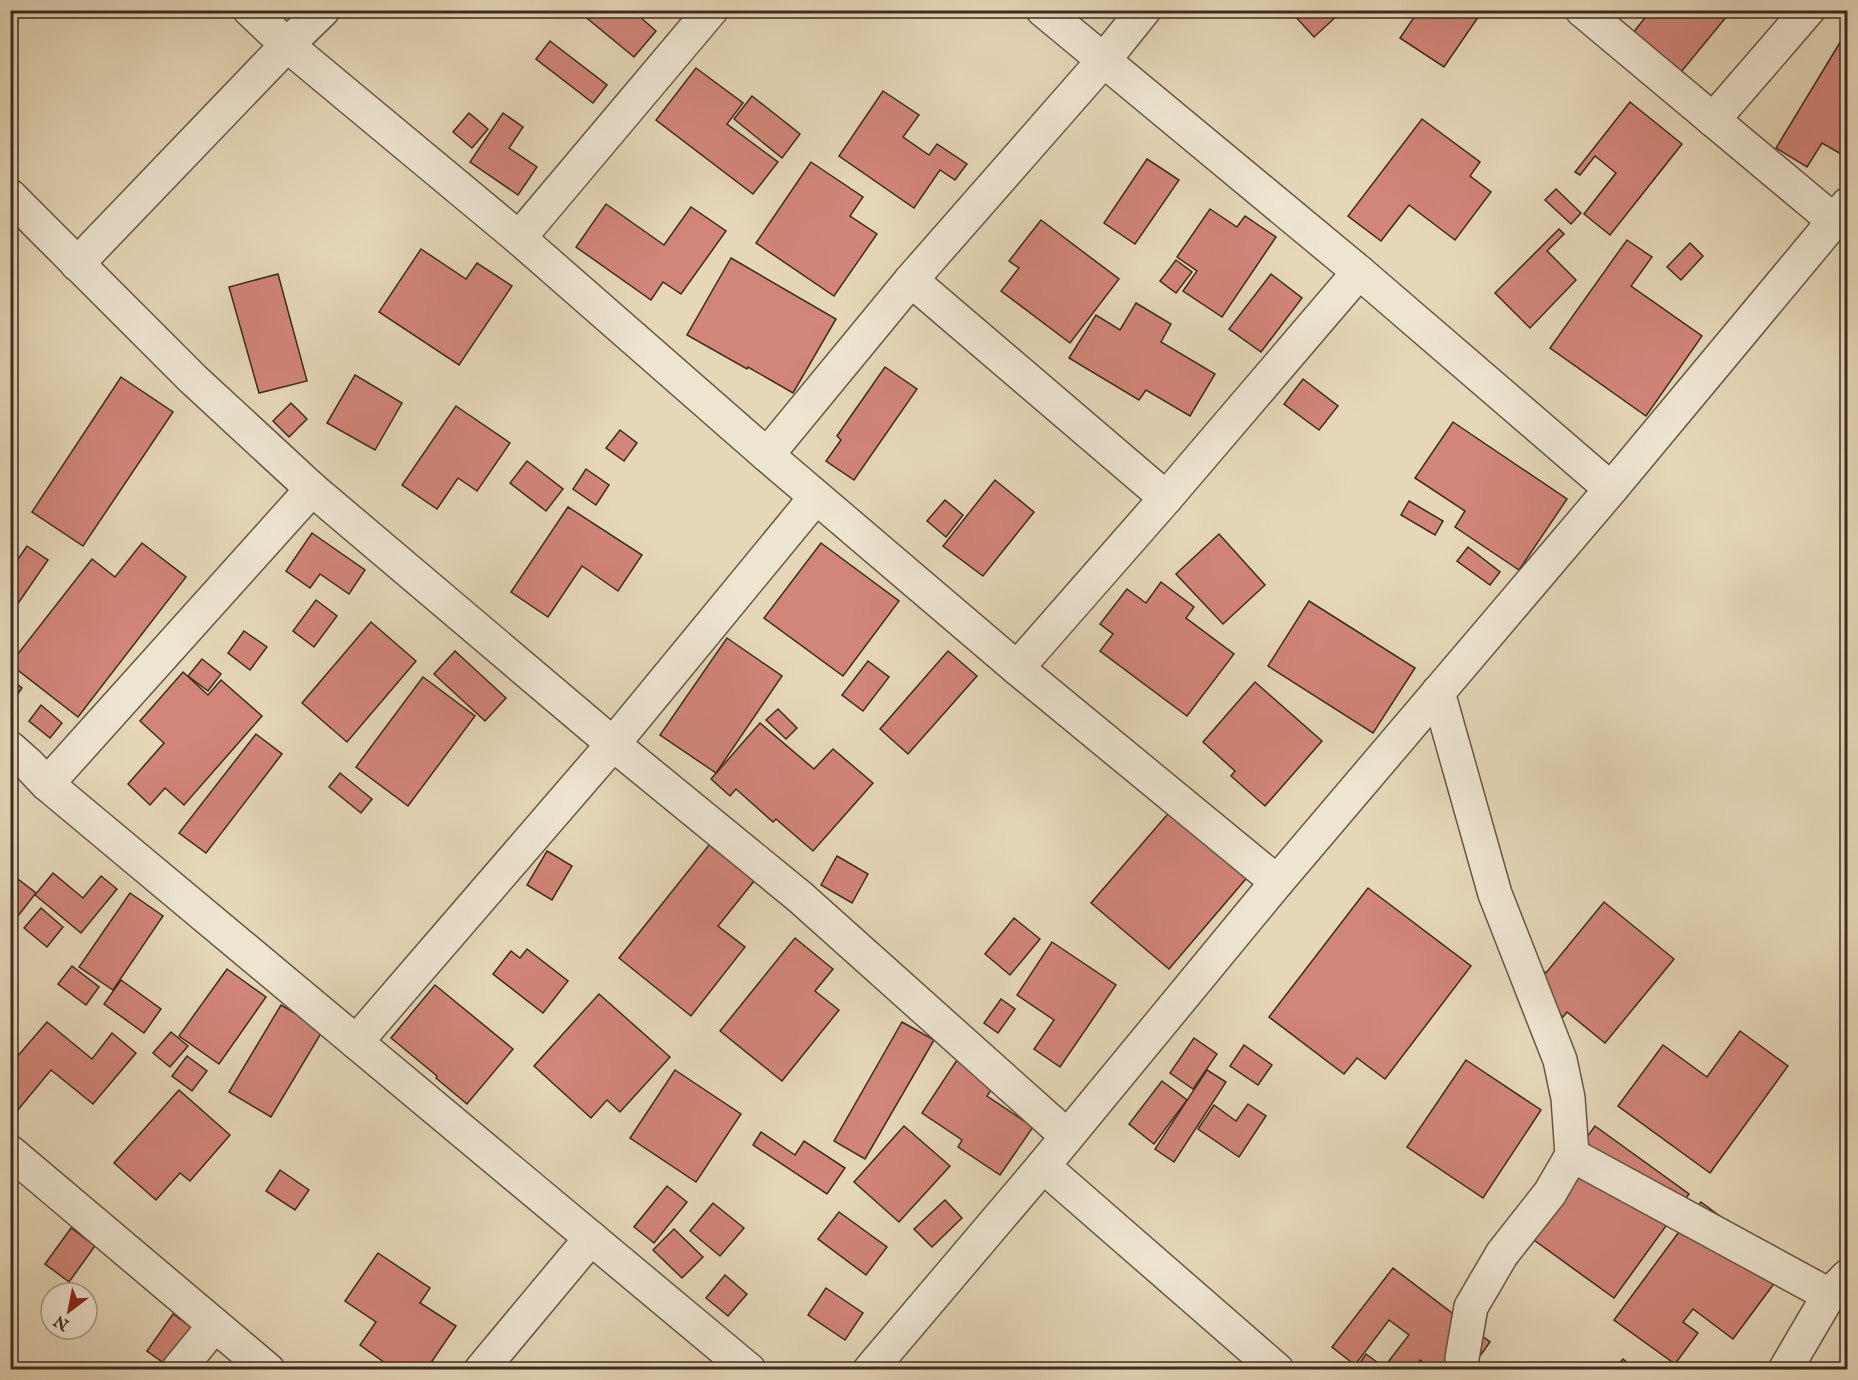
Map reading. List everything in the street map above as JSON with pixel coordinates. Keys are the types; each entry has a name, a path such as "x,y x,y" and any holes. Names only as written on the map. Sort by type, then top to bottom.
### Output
{"street":[{"path":"250,10 287,45 519,238 767,455 1017,668 1277,882"},
{"path":"77,264 323,10"},
{"path":"519,238 711,10"},
{"path":"1043,10 1359,272 1611,489"},
{"path":"767,455 911,280 1103,61 1144,10"},
{"path":"870,1370 1043,1166 1277,882 1611,489 1840,212 1713,120 1582,10"},
{"path":"1713,120 1808,10"},
{"path":"10,196 193,379 312,489 614,744 800,897 1067,1136"},
{"path":"1017,668 1359,272"},
{"path":"911,280 1166,498"},
{"path":"312,489 24,769 749,1370"},
{"path":"356,1042 614,744 816,497"},
{"path":"1438,692 1495,894 1560,1060 1568,1098 1572,1155 1550,1193 1502,1254 1471,1307 1462,1370"},
{"path":"10,1152 267,1370"},
{"path":"1572,1155 1838,1286 1785,1370"},
{"path":"1043,1166 1277,1370"},
{"path":"481,1370 591,1238"},
{"path":"178,1370 214,1326"}],"building":[{"path":"577,10 632,10 656,31 634,57"},
{"path":"1299,10 1336,10 1339,14 1314,37 1294,15"},
{"path":"1419,10 1483,10 1444,67 1400,38"},
{"path":"1651,10 1732,10 1681,72 1633,33"},
{"path":"1847,31 1848,158 1822,143 1807,167 1776,148"},
{"path":"550,41 607,85 593,103 536,59"},
{"path":"696,68 743,103 727,124 778,162 753,194 656,120"},
{"path":"883,91 919,115 903,137 929,155 937,144 967,164 955,180 940,170 914,208 839,156"},
{"path":"752,96 800,134 782,158 734,119"},
{"path":"1630,102 1682,144 1610,235 1584,214 1616,173 1595,156 1580,175 1575,172"},
{"path":"469,113 488,129 472,148 453,132"},
{"path":"503,113 523,127 509,148 537,167 518,195 470,162"},
{"path":"1422,119 1480,162 1470,176 1491,192 1455,240 1409,205 1381,241 1348,216"},
{"path":"1147,159 1179,180 1135,244 1104,223"},
{"path":"811,162 863,197 850,216 877,234 834,296 756,243"},
{"path":"1556,189 1581,213 1571,224 1545,200"},
{"path":"606,204 664,245 691,207 726,231 681,294 663,282 651,300 576,247"},
{"path":"1210,209 1237,227 1245,216 1276,237 1222,317 1183,291 1197,271 1177,257"},
{"path":"1041,220 1119,279 1070,343 1001,291 1019,268 1009,261"},
{"path":"1559,229 1564,234 1547,251 1576,280 1530,328 1495,293"},
{"path":"1627,240 1652,257 1631,286 1702,336 1646,416 1550,348"},
{"path":"1690,243 1703,256 1681,280 1667,267"},
{"path":"421,249 466,279 477,263 512,286 459,365 379,312"},
{"path":"731,258 836,319 793,393 687,335"},
{"path":"1176,260 1192,272 1176,293 1160,281"},
{"path":"278,274 307,381 259,393 229,287"},
{"path":"1271,274 1302,298 1261,352 1229,329"},
{"path":"1136,303 1171,324 1161,342 1215,374 1190,416 1146,390 1139,400 1069,358 1096,315 1120,330"},
{"path":"885,367 917,389 854,480 826,461 841,440 837,436"},
{"path":"355,375 402,403 375,450 327,423"},
{"path":"121,377 173,412 83,546 32,512"},
{"path":"1303,379 1338,406 1319,430 1284,404"},
{"path":"291,403 307,419 289,437 273,421"},
{"path":"456,406 510,443 477,491 458,478 437,509 402,485"},
{"path":"1453,422 1567,499 1519,570 1455,527 1465,511 1415,478"},
{"path":"620,430 637,443 624,461 606,448"},
{"path":"527,461 563,489 546,511 510,483"},
{"path":"586,469 609,485 596,505 573,489"},
{"path":"995,480 1034,512 983,576 943,546"},
{"path":"945,500 963,515 946,537 927,521"},
{"path":"1409,501 1443,521 1435,535 1401,515"},
{"path":"568,507 642,555 618,591 582,566 548,617 511,592"},
{"path":"312,533 365,570 349,594 320,574 310,588 286,571"},
{"path":"1219,534 1265,585 1223,624 1176,574"},
{"path":"142,543 186,577 78,717 10,664 92,559 115,577"},
{"path":"821,543 899,601 843,676 764,618"},
{"path":"27,546 48,560 10,615 10,563 14,565"},
{"path":"1468,547 1500,572 1490,585 1457,561"},
{"path":"1161,582 1194,607 1186,618 1234,654 1187,716 1100,651 1113,634 1100,624 1127,589 1146,603"},
{"path":"316,600 337,616 314,647 293,631"},
{"path":"1309,601 1415,668 1373,733 1268,666"},
{"path":"371,622 416,661 347,742 302,703"},
{"path":"244,631 267,647 250,670 228,653"},
{"path":"727,638 782,676 716,773 660,735"},
{"path":"455,651 506,698 485,721 434,674"},
{"path":"948,651 977,676 908,754 880,729"},
{"path":"202,659 221,674 208,691 188,676"},
{"path":"868,661 889,677 863,711 842,695"},
{"path":"183,672 208,695 221,680 262,716 184,805 165,788 150,805 128,784 164,743 140,721"},
{"path":"423,677 475,716 408,806 356,767"},
{"path":"10,679 22,688 11,703 10,703"},
{"path":"1255,682 1322,741 1265,806 1231,776 1235,771 1203,742"},
{"path":"41,705 62,723 50,738 29,721"},
{"path":"778,709 797,728 786,739 766,720"},
{"path":"760,723 814,769 833,749 873,783 813,851 776,819 773,822 736,789 730,796 711,779"},
{"path":"256,734 282,754 206,853 179,833"},
{"path":"340,773 372,799 361,813 329,787"},
{"path":"1173,808 1250,874 1169,969 1091,903"},
{"path":"709,845 754,881 718,926 745,947 691,1016 619,958"},
{"path":"547,851 572,866 552,900 527,885"},
{"path":"837,856 868,874 852,903 821,885"},
{"path":"10,873 36,893 14,921 10,919"},
{"path":"53,873 83,898 101,876 117,889 81,933 35,895"},
{"path":"1368,888 1471,966 1385,1079 1357,1058 1344,1074 1269,1017"},
{"path":"130,893 163,916 113,990 79,967"},
{"path":"1604,902 1674,959 1605,1043 1567,1012 1563,1017 1522,983 1537,965 1546,973"},
{"path":"41,908 63,927 47,947 24,928"},
{"path":"1014,918 1040,939 1010,975 985,954"},
{"path":"795,938 833,969 815,991 839,1010 782,1081 720,1031"},
{"path":"1052,942 1116,985 1060,1067 1034,1049 1054,1020 1017,995"},
{"path":"527,949 568,981 543,1013 493,974 511,951 520,958"},
{"path":"72,966 99,987 86,1005 58,984"},
{"path":"227,969 266,997 219,1064 179,1036"},
{"path":"121,980 161,1009 144,1033 104,1004"},
{"path":"435,985 513,1049 467,1104 391,1038"},
{"path":"599,994 670,1057 620,1112 607,1100 591,1118 534,1066"},
{"path":"1001,999 1015,1009 998,1033 984,1023"},
{"path":"281,1005 323,1030 271,1117 229,1092"},
{"path":"47,1022 92,1059 112,1033 136,1053 93,1104 51,1070 17,1111 10,1106 10,1065"},
{"path":"902,1022 934,1040 865,1159 834,1141"},
{"path":"1740,1031 1788,1066 1710,1173 1618,1106 1663,1045 1707,1077"},
{"path":"171,1032 188,1046 170,1067 153,1053"},
{"path":"1194,1038 1217,1054 1193,1089 1170,1073"},
{"path":"1244,1045 1272,1065 1258,1085 1230,1066"},
{"path":"961,1054 998,1079 987,1096 1033,1127 1000,1175 958,1147 962,1140 922,1113"},
{"path":"187,1056 207,1071 192,1091 172,1076"},
{"path":"1466,1060 1541,1110 1483,1198 1407,1147"},
{"path":"675,1070 741,1114 696,1182 630,1138"},
{"path":"1207,1070 1226,1082 1174,1162 1155,1149"},
{"path":"1162,1081 1187,1100 1154,1144 1129,1124"},
{"path":"179,1090 230,1135 190,1181 180,1173 156,1200 114,1163"},
{"path":"1248,1104 1266,1116 1239,1157 1198,1129 1214,1105 1236,1121"},
{"path":"904,1126 950,1166 899,1222 854,1182"},
{"path":"1595,1126 1689,1194 1614,1298 1520,1230"},
{"path":"761,1132 795,1155 804,1141 845,1168 827,1194 753,1145"},
{"path":"280,1170 309,1190 295,1210 266,1191"},
{"path":"667,1186 687,1202 654,1243 634,1227"},
{"path":"945,1200 962,1218 932,1247 914,1229"},
{"path":"1701,1202 1787,1266 1733,1339 1693,1309 1683,1322 1698,1333 1675,1364 1614,1320"},
{"path":"713,1203 744,1228 720,1256 690,1231"},
{"path":"839,1212 887,1247 866,1275 818,1239"},
{"path":"71,1228 95,1246 70,1281 45,1264"},
{"path":"674,1229 703,1257 682,1278 653,1250"},
{"path":"378,1253 430,1288 420,1303 456,1326 426,1370 395,1370 360,1345 376,1322 345,1301"},
{"path":"1393,1268 1490,1342 1470,1370 1433,1370 1420,1360 1413,1370 1389,1370 1385,1366 1409,1335 1389,1320 1355,1365 1332,1347"},
{"path":"725,1275 747,1294 728,1316 706,1298"},
{"path":"826,1288 863,1313 845,1340 808,1315"},
{"path":"173,1314 198,1332 172,1369 147,1351"},
{"path":"1366,1354 1385,1368 1383,1370 1355,1370"},
{"path":"1623,1359 1636,1370 1614,1370"}]}
